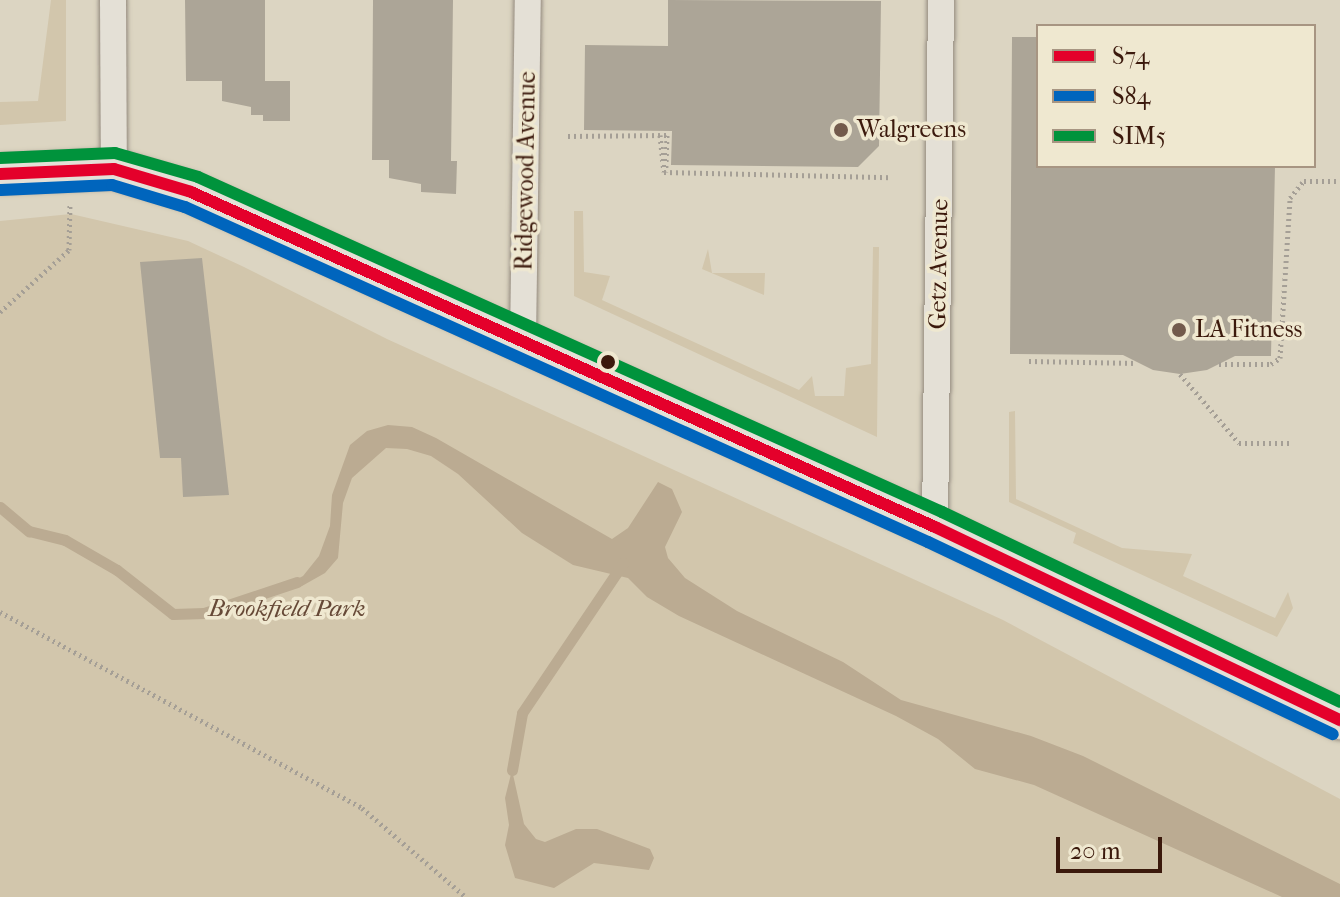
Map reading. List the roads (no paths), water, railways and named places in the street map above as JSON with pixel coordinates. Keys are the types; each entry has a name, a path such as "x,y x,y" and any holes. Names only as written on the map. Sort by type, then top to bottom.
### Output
{"street":[{"path":"113,0 114,169"},
{"name":"Ridgewood Avenue","path":"523,341 528,0"},
{"name":"Getz Avenue","path":"935,527 941,0"},
{"path":"0,174 114,169 191,192 935,527 1340,720"}],"waterway":[{"path":"0,507 29,531 65,540 117,570 173,614 204,613 297,582"},
{"path":"512,770 522,713 623,563"}],"place":[{"name":"Walgreens","path":"841,130"},
{"name":"LA Fitness","path":"1179,330"}],"park label":[{"name":"Brookfield Park","path":"287,609"}]}
